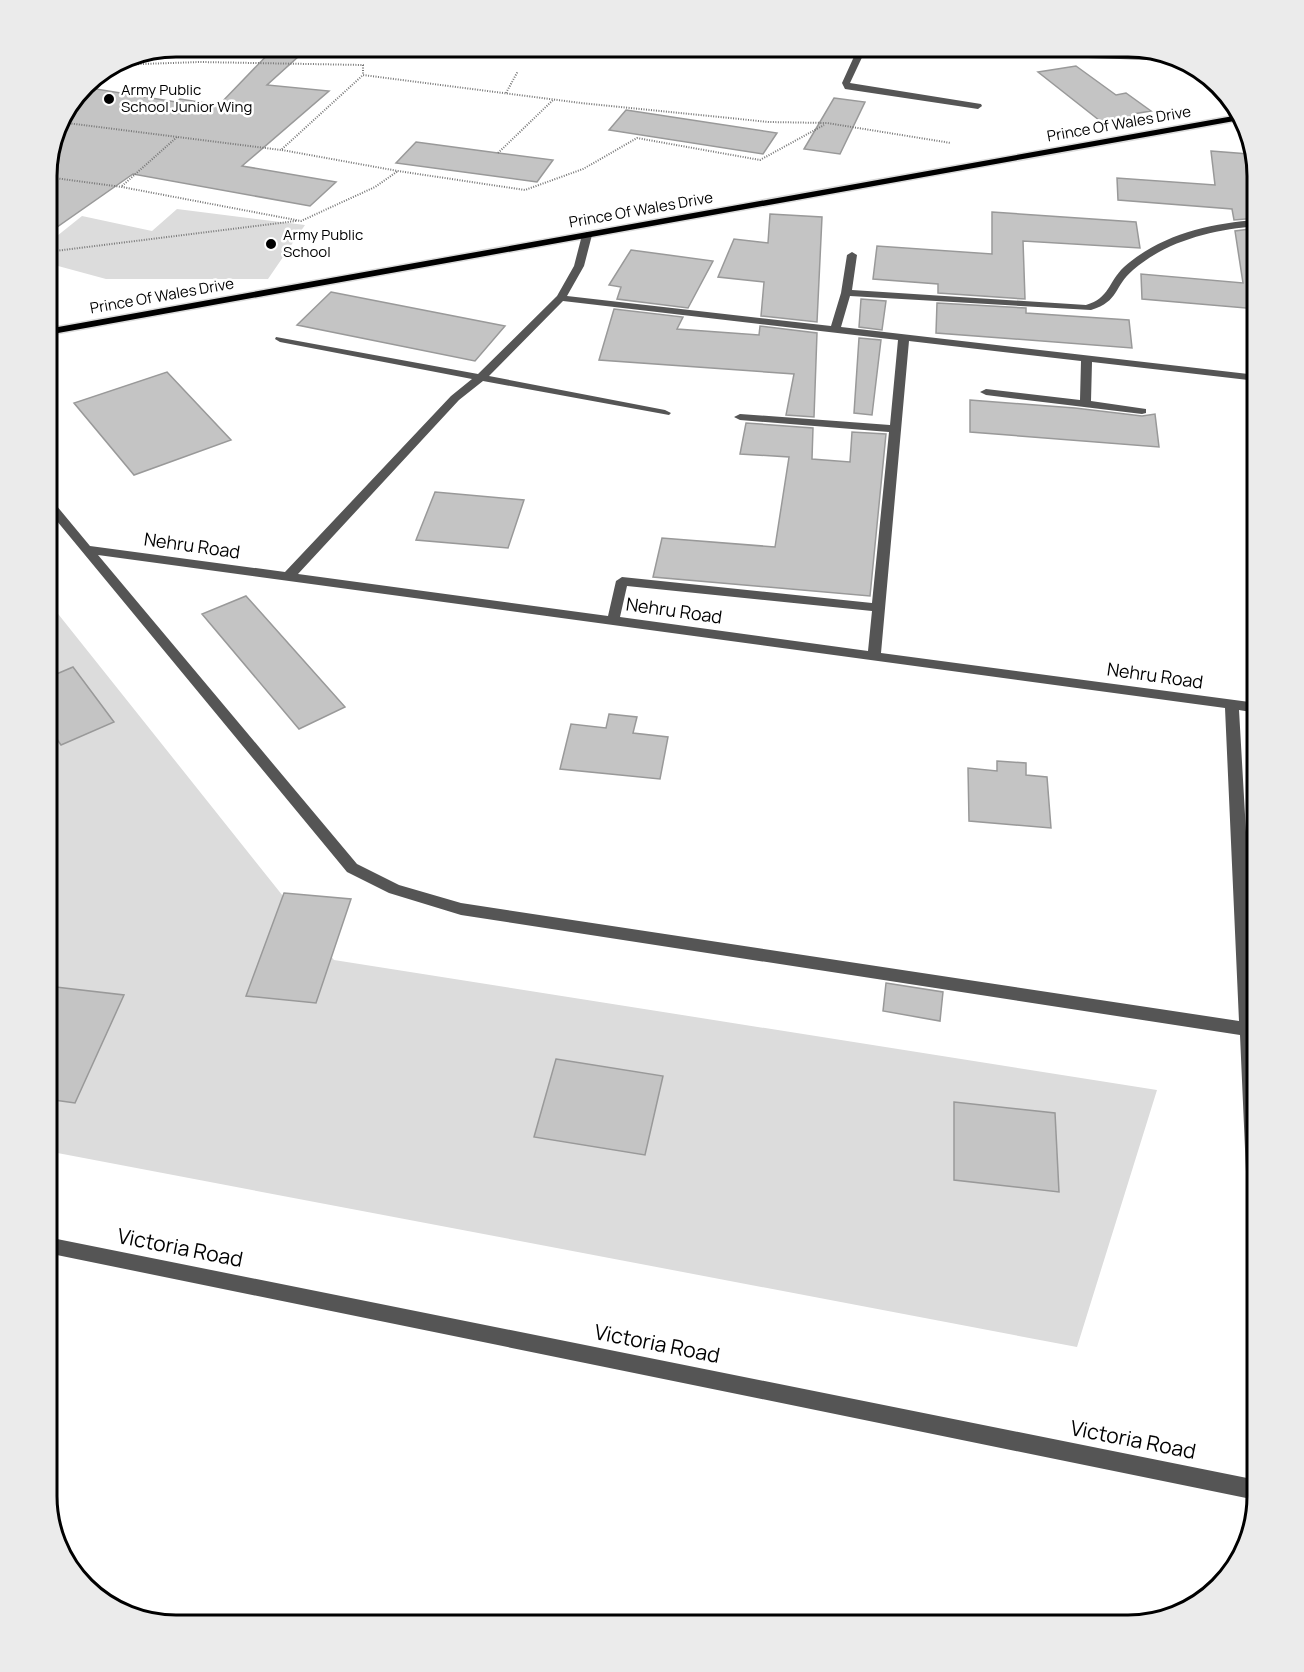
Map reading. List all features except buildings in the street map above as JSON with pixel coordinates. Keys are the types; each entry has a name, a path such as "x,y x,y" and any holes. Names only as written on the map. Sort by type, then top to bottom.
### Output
{"main road":[{"name":"Prince Of Wales Drive","path":"57,330 1232,118"}],"street":[{"path":"858,57 846,83 848,87 978,106"},
{"path":"846,293 1087,308 1102,304 1110,298 1117,280 1129,268 1148,256 1215,227 1247,224"},
{"path":"288,577 455,398 481,377 561,298 579,266 587,235"},
{"path":"835,330 846,293 852,255"},
{"path":"561,298 1247,377"},
{"path":"874,656 904,338"},
{"path":"280,339 665,413"},
{"path":"1085,403 1087,359"},
{"path":"986,392 1142,411"},
{"path":"740,417 895,429"},
{"path":"57,514 352,868 394,890 461,909 1247,1029"},
{"name":"Nehru Road","path":"85,549 1247,706"},
{"path":"613,621 622,581 878,608"},
{"path":"1232,704 1247,937"},
{"name":"Victoria Road","path":"57,1247 1247,1488"}],"path":[{"path":"135,64 200,62 363,65 363,75 281,150"},
{"path":"506,93 518,71"},
{"path":"363,75 553,99 769,122 827,123 951,143"},
{"path":"498,153 553,99"},
{"path":"69,123 281,150 525,190 584,169 637,138 760,160 827,123"},
{"path":"122,187 178,137"},
{"path":"57,251 301,221 375,187 398,171"},
{"path":"57,178 122,187 301,221"}],"shaded area":[{"path":"177,209 305,225 268,279 106,279 57,266 57,236 82,216 152,231"},
{"path":"57,613 334,960 1157,1090 1077,1347 57,1153"}],"place":[{"name":"Army Public School Junior Wing","path":"109,99"},
{"name":"Army Public School","path":"271,244"}]}
